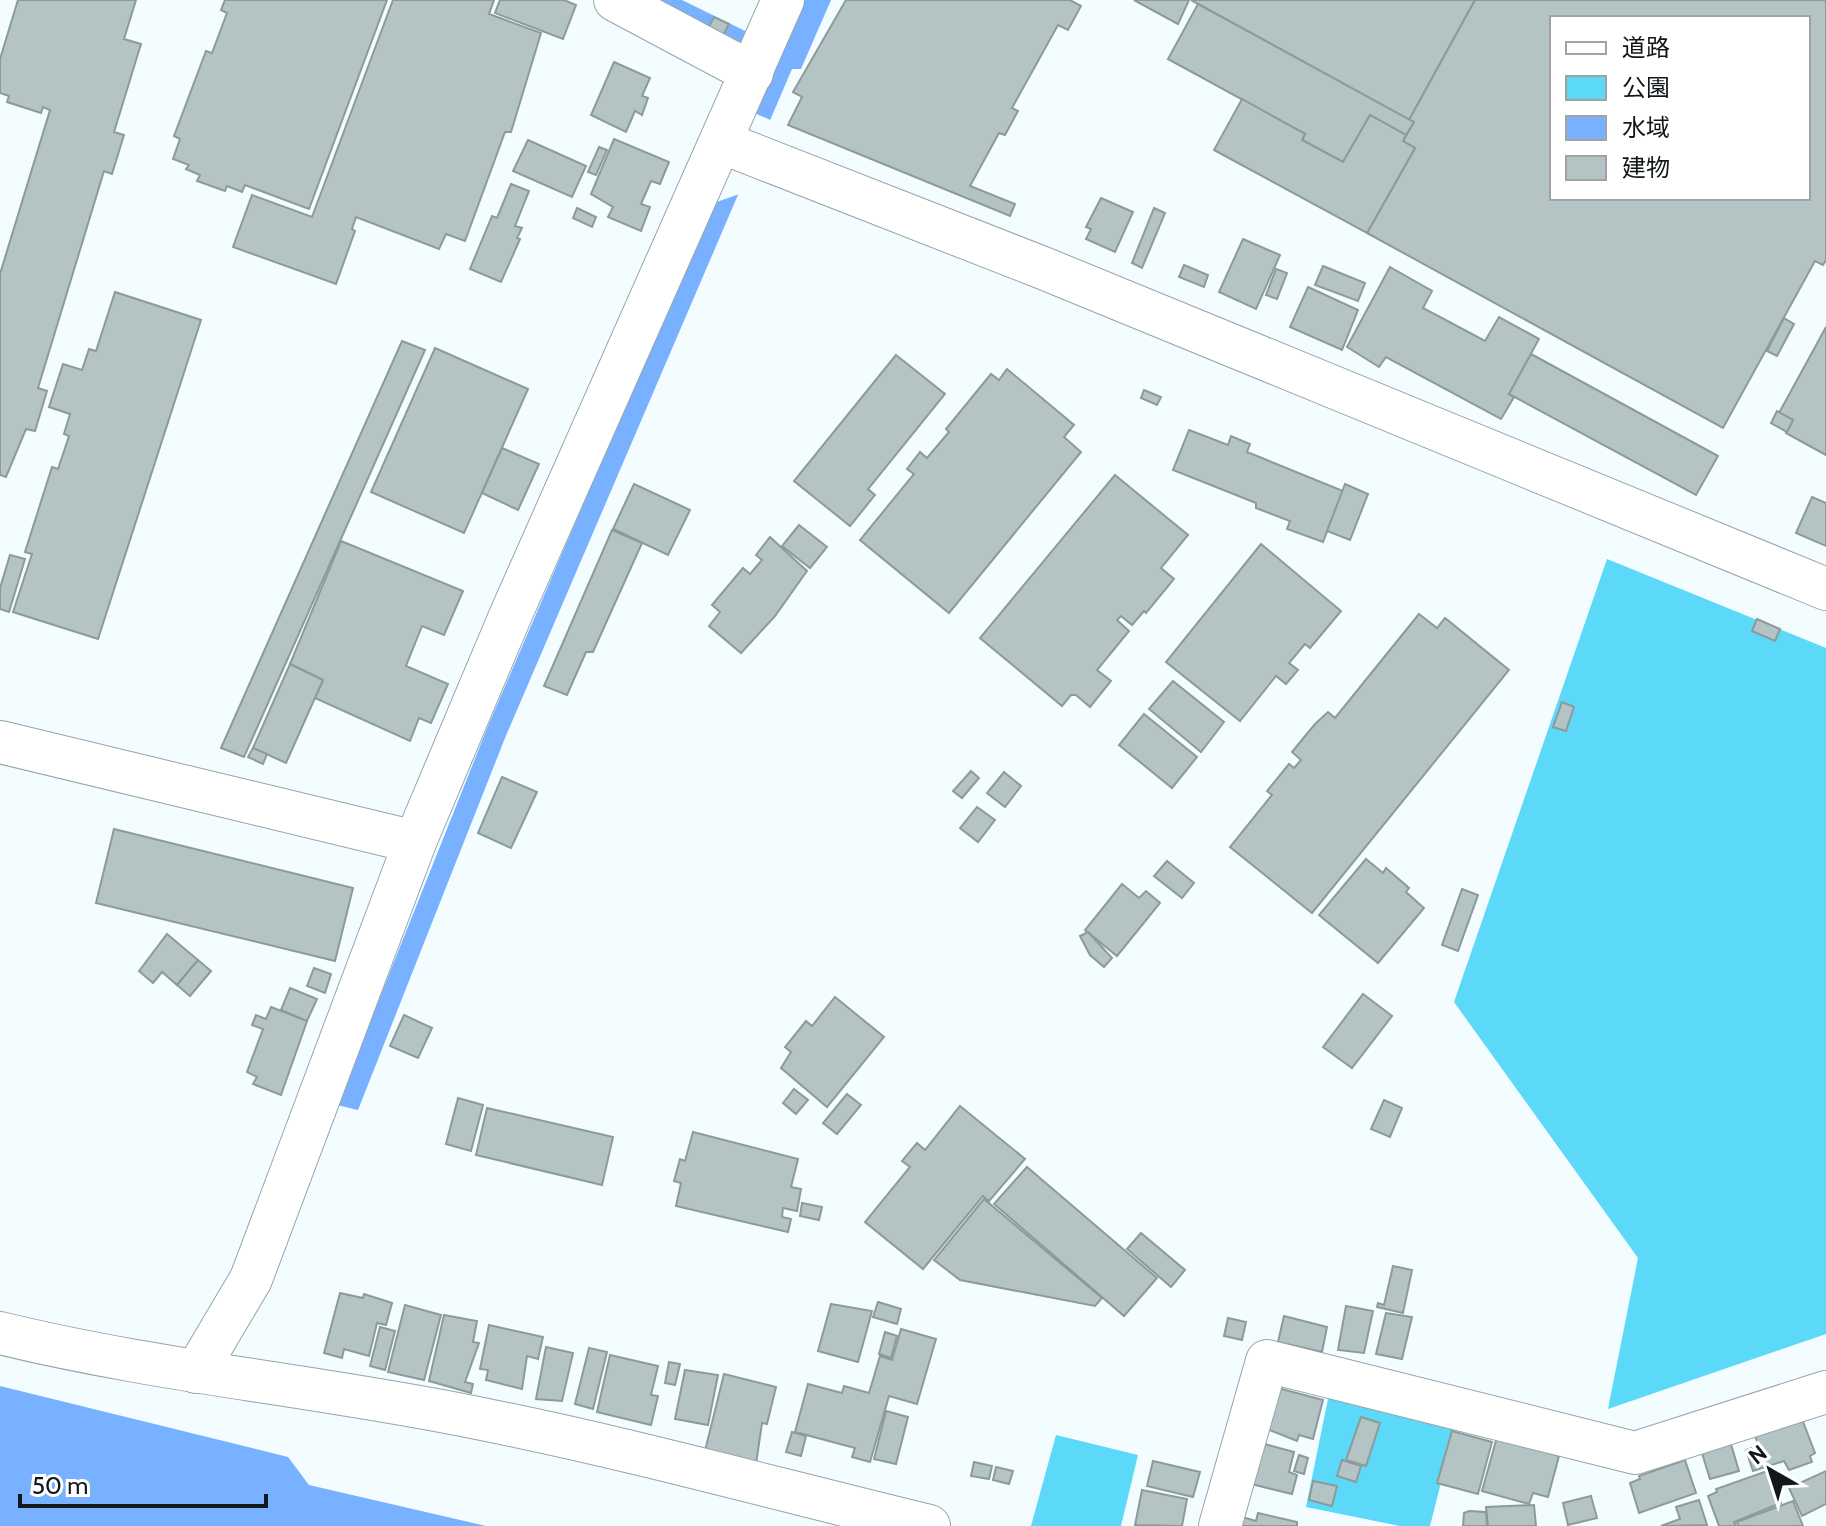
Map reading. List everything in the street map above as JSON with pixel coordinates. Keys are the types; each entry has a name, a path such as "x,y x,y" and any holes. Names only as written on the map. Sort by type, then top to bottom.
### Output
{"street":[{"path":"196,1372 251,1279 415,842 511,614 783,0"},
{"path":"633,4 759,56"},
{"path":"721,142 1043,268 1826,589"},
{"path":"0,742 415,842"},
{"path":"0,1333 104,1357 289,1383 483,1419 929,1526"},
{"path":"1220,1526 1267,1361 1635,1453 1826,1392"}],"green space":[{"path":"1607,559 1826,648 1826,1334 1608,1409 1638,1258 1454,1002"},
{"path":"1329,1394 1456,1423 1430,1526 1400,1526 1306,1507"},
{"path":"1056,1435 1138,1455 1121,1526 1031,1526"}],"water":[{"path":"644,0 682,0 780,48 795,0 831,0 801,69 792,69 505,738 358,1110 337,1105 488,726 773,62"},
{"path":"0,1386 288,1457 309,1485 486,1526 0,1526"}],"pier":[{"path":"750,111 775,122 745,192 711,204"}],"building":[{"path":"18,0 136,0 124,39 141,44 114,132 124,135 112,174 104,171 38,388 47,391 35,431 26,429 6,477 0,475 0,274 50,110 43,107 41,113 7,102 9,96 0,93 0,59"},
{"path":"225,0 387,0 309,209 245,185 242,192 227,186 225,191 197,181 200,175 186,169 189,165 173,159 180,139 174,136 206,51 212,53 227,13 221,10"},
{"path":"393,0 494,0 489,14 541,33 511,132 505,132 465,241 446,234 439,249 356,217 352,229 355,231 336,284 233,247 252,195 312,217"},
{"path":"500,0 564,0 576,5 563,39 495,13"},
{"path":"846,0 1070,0 1081,6 1068,30 1058,25 1012,108 1018,111 1005,135 999,133 970,186 1015,204 1010,216 788,125 802,97 793,92"},
{"path":"1134,0 1189,0 1178,24"},
{"path":"1191,0 1475,0 1409,120"},
{"path":"1475,0 1826,0 1826,260 1823,265 1815,261 1723,428 1367,233 1415,148 1403,141 1414,122 1409,120"},
{"path":"1198,4 1414,122 1406,135 1370,115 1343,162 1302,140 1305,134 1168,59"},
{"path":"714,17 729,24 722,37 707,30"},
{"path":"614,62 650,78 642,96 648,98 642,115 635,111 626,132 591,115"},
{"path":"1242,99 1305,134 1302,140 1343,162 1370,115 1406,135 1403,141 1415,148 1367,233 1214,150"},
{"path":"614,139 669,162 660,184 651,181 641,204 650,207 641,231 608,217 613,207 591,194"},
{"path":"528,140 586,166 572,197 513,171"},
{"path":"599,147 607,150 596,175 588,172"},
{"path":"511,184 529,191 515,226 522,228 517,238 520,239 501,282 470,269 492,216 497,218"},
{"path":"1101,198 1133,212 1115,252 1086,239 1091,229 1086,227"},
{"path":"577,208 596,217 592,227 573,218"},
{"path":"1154,208 1165,213 1142,268 1132,263"},
{"path":"1243,239 1280,255 1256,309 1219,292"},
{"path":"1184,265 1208,275 1204,287 1179,277"},
{"path":"1323,266 1365,283 1358,301 1315,285"},
{"path":"1390,267 1432,291 1423,308 1485,341 1499,317 1539,339 1509,394 1514,397 1501,419 1386,357 1379,367 1347,347"},
{"path":"1276,269 1287,273 1277,299 1266,295"},
{"path":"1308,287 1358,310 1342,350 1290,327"},
{"path":"115,292 201,320 98,639 13,612 32,554 25,552 52,467 58,469 69,436 64,434 70,414 49,407 63,364 82,370 89,349 96,351"},
{"path":"1784,318 1794,324 1777,356 1767,351"},
{"path":"1826,327 1826,455 1786,433 1793,420 1779,413"},
{"path":"402,341 425,350 244,757 221,748"},
{"path":"435,348 528,389 464,533 371,492"},
{"path":"1531,354 1718,456 1696,495 1509,394"},
{"path":"896,355 945,394 868,489 875,495 850,526 794,481"},
{"path":"1007,369 1074,425 1064,437 1081,452 949,613 860,540 914,474 907,469 920,452 927,458 949,432 946,429 991,374 999,380"},
{"path":"1144,390 1161,397 1157,405 1141,398"},
{"path":"1777,411 1793,420 1787,432 1771,423"},
{"path":"1189,430 1228,445 1231,436 1250,444 1247,452 1343,491 1323,542 1287,529 1290,521 1256,508 1256,503 1173,470"},
{"path":"502,448 539,464 518,510 482,493"},
{"path":"1115,475 1188,535 1161,568 1174,579 1146,613 1144,611 1132,625 1121,616 1117,620 1129,631 1097,670 1111,681 1090,707 1076,695 1071,695 1062,706 980,638"},
{"path":"634,484 690,510 668,555 613,529"},
{"path":"1345,484 1368,494 1350,540 1327,531"},
{"path":"1812,497 1826,503 1826,546 1796,533"},
{"path":"799,525 827,547 810,568 782,546"},
{"path":"612,530 642,543 593,652 586,652 567,695 544,686"},
{"path":"770,537 807,571 775,616 741,653 709,626 720,612 712,605 743,568 750,574 762,560 756,555"},
{"path":"341,541 463,591 444,635 422,626 406,666 448,684 431,723 419,718 410,741 315,698 323,680 290,664"},
{"path":"1261,544 1341,611 1310,648 1305,644 1289,663 1298,670 1286,684 1276,676 1240,721 1166,662"},
{"path":"10,555 25,559 9,612 0,609 0,588"},
{"path":"1419,614 1437,628 1445,618 1509,670 1312,913 1230,847 1272,795 1267,791 1289,764 1294,768 1301,760 1292,752 1328,712 1335,718"},
{"path":"1757,619 1780,629 1775,641 1752,631"},
{"path":"290,664 323,680 286,763 253,748"},
{"path":"1173,681 1224,722 1201,752 1149,709"},
{"path":"1562,702 1574,707 1566,731 1553,727"},
{"path":"1144,714 1197,757 1172,788 1119,745"},
{"path":"253,748 267,754 263,764 248,757"},
{"path":"971,771 979,778 962,798 953,791"},
{"path":"1004,772 1021,786 1005,807 987,793"},
{"path":"502,777 537,792 511,848 478,833"},
{"path":"977,807 995,820 978,842 960,828"},
{"path":"114,829 353,888 335,961 96,903"},
{"path":"1366,859 1383,873 1386,868 1409,888 1406,892 1424,908 1378,963 1319,915"},
{"path":"1167,861 1194,883 1182,898 1154,876"},
{"path":"1122,884 1139,898 1146,891 1160,903 1117,956 1085,930"},
{"path":"1462,889 1478,895 1458,951 1442,945"},
{"path":"1088,932 1112,958 1104,967 1090,955 1080,936"},
{"path":"167,934 198,960 177,985 162,972 153,983 139,971"},
{"path":"198,960 211,971 190,996 177,985"},
{"path":"314,968 331,974 325,993 307,986"},
{"path":"290,988 317,999 307,1021 281,1010"},
{"path":"1363,994 1392,1016 1352,1068 1323,1047"},
{"path":"835,997 884,1037 827,1107 781,1068 791,1052 785,1047 806,1021 812,1026"},
{"path":"271,1007 307,1021 281,1095 253,1084 257,1077 247,1072 263,1029 252,1025 256,1015 266,1019"},
{"path":"404,1015 432,1028 418,1058 390,1046"},
{"path":"794,1089 808,1100 796,1114 783,1103"},
{"path":"847,1094 861,1105 837,1134 823,1123"},
{"path":"458,1098 483,1105 471,1151 446,1144"},
{"path":"1384,1100 1402,1108 1390,1137 1371,1129"},
{"path":"960,1106 1025,1159 989,1201 983,1196 923,1269 865,1222 910,1167 902,1161 917,1143 925,1150"},
{"path":"487,1108 613,1137 602,1185 476,1155"},
{"path":"693,1132 798,1159 791,1187 801,1189 797,1211 783,1208 782,1217 791,1219 788,1232 676,1206 681,1183 674,1181 680,1159 685,1161"},
{"path":"1027,1167 1157,1278 1124,1316 994,1204"},
{"path":"984,1199 1102,1298 1095,1306 960,1280 934,1260"},
{"path":"802,1203 822,1207 819,1220 800,1216"},
{"path":"1141,1233 1185,1270 1171,1287 1127,1249"},
{"path":"1393,1266 1412,1270 1403,1313 1377,1307 1378,1303 1384,1305"},
{"path":"340,1293 363,1298 364,1294 392,1303 386,1325 377,1323 369,1356 344,1349 342,1358 324,1353"},
{"path":"878,1302 901,1309 897,1324 873,1317"},
{"path":"831,1304 872,1311 858,1362 818,1351"},
{"path":"405,1305 441,1315 424,1380 388,1372"},
{"path":"1346,1306 1373,1311 1364,1353 1338,1350"},
{"path":"1386,1313 1412,1317 1402,1359 1376,1354"},
{"path":"444,1315 477,1321 473,1342 479,1343 465,1382 473,1384 471,1393 429,1381"},
{"path":"1284,1316 1327,1327 1322,1352 1278,1342"},
{"path":"1228,1318 1246,1322 1242,1340 1224,1336"},
{"path":"489,1325 543,1337 538,1359 527,1356 522,1389 486,1380 488,1370 480,1369"},
{"path":"380,1327 395,1331 385,1370 370,1366"},
{"path":"901,1329 936,1339 917,1404 889,1396 870,1462 852,1457 855,1448 795,1432 808,1384 842,1393 844,1386 869,1393 880,1356 892,1360"},
{"path":"885,1332 897,1336 891,1358 879,1354"},
{"path":"546,1347 573,1353 562,1401 536,1399"},
{"path":"589,1348 607,1352 593,1409 575,1404"},
{"path":"610,1355 658,1366 651,1395 658,1396 651,1425 597,1412"},
{"path":"669,1362 680,1364 675,1385 665,1383"},
{"path":"685,1370 718,1375 708,1425 675,1419"},
{"path":"724,1374 776,1387 767,1424 762,1423 756,1464 705,1451"},
{"path":"1278,1388 1323,1400 1313,1439 1299,1435 1297,1441 1267,1429"},
{"path":"886,1411 908,1417 896,1464 874,1459"},
{"path":"1361,1417 1380,1423 1366,1466 1346,1460"},
{"path":"1802,1419 1815,1453 1810,1456 1812,1462 1789,1470 1784,1461 1753,1471 1746,1450 1759,1446 1755,1436"},
{"path":"1452,1431 1492,1442 1478,1494 1437,1483"},
{"path":"792,1432 806,1436 801,1456 786,1452"},
{"path":"1497,1437 1559,1456 1548,1497 1533,1493 1529,1504 1482,1491"},
{"path":"1730,1441 1739,1471 1710,1479 1701,1450"},
{"path":"1261,1443 1294,1452 1289,1472 1297,1475 1292,1494 1251,1484"},
{"path":"1299,1455 1308,1458 1304,1474 1294,1471"},
{"path":"1342,1460 1361,1466 1356,1482 1337,1476"},
{"path":"1685,1460 1696,1493 1639,1513 1630,1483 1640,1479 1639,1476"},
{"path":"1153,1461 1200,1472 1193,1497 1147,1486"},
{"path":"974,1462 992,1466 989,1479 971,1476"},
{"path":"996,1467 1013,1471 1009,1484 993,1480"},
{"path":"1770,1470 1781,1503 1734,1522 1736,1526 1719,1526 1708,1496 1717,1492 1716,1489"},
{"path":"1826,1471 1826,1504 1802,1516 1789,1488"},
{"path":"1313,1481 1337,1486 1332,1506 1309,1500"},
{"path":"1142,1490 1187,1499 1182,1526 1135,1525"},
{"path":"1591,1496 1597,1518 1568,1525 1563,1503"},
{"path":"1699,1500 1707,1525 1661,1526 1680,1519 1676,1507"},
{"path":"1793,1501 1803,1526 1738,1526 1737,1522"},
{"path":"1534,1505 1536,1526 1488,1526 1486,1507"},
{"path":"1486,1512 1487,1526 1463,1526 1464,1513"},
{"path":"1258,1513 1297,1522 1297,1526 1240,1526 1242,1517 1256,1521"}]}
